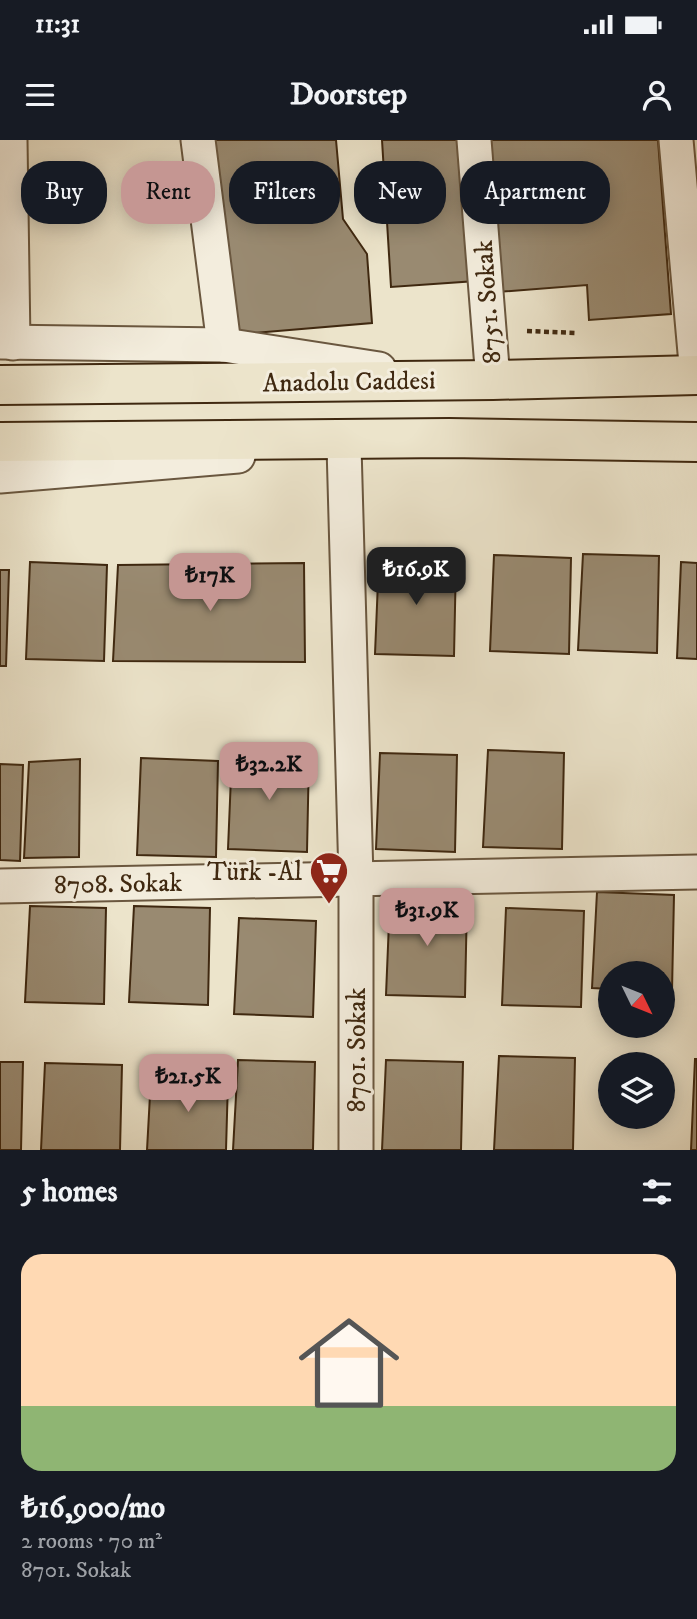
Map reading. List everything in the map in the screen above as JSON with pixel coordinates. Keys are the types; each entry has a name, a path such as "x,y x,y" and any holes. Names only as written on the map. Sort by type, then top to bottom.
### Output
{"highway":[{"name":"Anadolu Caddesi","path":"0,385 697,375"},
{"path":"0,442 449,438 697,442"}],"street":[{"path":"10,140 6,343 224,345 447,379"},
{"path":"198,140 224,345"},
{"name":"8751. Sokak","path":"474,140 493,380"},
{"path":"676,140 697,375"},
{"path":"0,476 449,438"},
{"name":"8701. Sokak","path":"344,446 356,878 356,1150"},
{"name":"8708. Sokak","path":"0,886 697,872"}],"building":[{"path":"214,140 336,140 338,161 229,161 229,224 340,224 340,185 343,219 367,254 372,323 230,335"},
{"path":"382,140 467,140 468,161 460,161 460,224 472,224 476,281 391,287 387,224 446,224 446,161 383,161"},
{"path":"486,140 658,140 671,314 589,320 587,285 497,292 492,224 610,224 610,161 488,161"},
{"path":"583,554 659,556 657,653 578,650"},
{"path":"494,555 571,558 569,654 490,651"},
{"path":"379,557 456,560 454,656 375,654"},
{"path":"30,562 107,565 104,661 26,659"},
{"path":"681,562 697,563 697,659 677,658"},
{"path":"304,563 305,662 113,661 118,565"},
{"path":"0,570 9,570 6,666 0,666"},
{"path":"488,750 564,753 562,849 483,847"},
{"path":"232,753 309,755 307,852 228,849"},
{"path":"380,753 457,755 455,852 376,849"},
{"path":"141,758 218,761 216,857 137,855"},
{"path":"80,759 79,857 24,858 29,762"},
{"path":"0,764 23,765 20,861 0,860"},
{"path":"597,892 674,895 673,961 598,961 598,988 592,988"},
{"path":"390,898 467,901 465,997 386,995"},
{"path":"30,906 106,908 104,1004 25,1002"},
{"path":"134,906 210,908 208,1005 129,1002"},
{"path":"506,908 584,911 581,1007 502,1005"},
{"path":"239,918 316,921 313,1017 234,1014"},
{"path":"499,1056 575,1058 573,1150 494,1150"},
{"path":"695,1059 697,1150 691,1150"},
{"path":"238,1060 315,1062 313,1150 233,1150"},
{"path":"386,1060 463,1062 461,1150 382,1150"},
{"path":"0,1062 23,1062 21,1150 0,1150"},
{"path":"45,1063 122,1065 120,1150 41,1150"},
{"path":"151,1077 228,1080 226,1150 147,1150"}],"place":[{"name":"Türk -Al","path":"329,905"}]}
